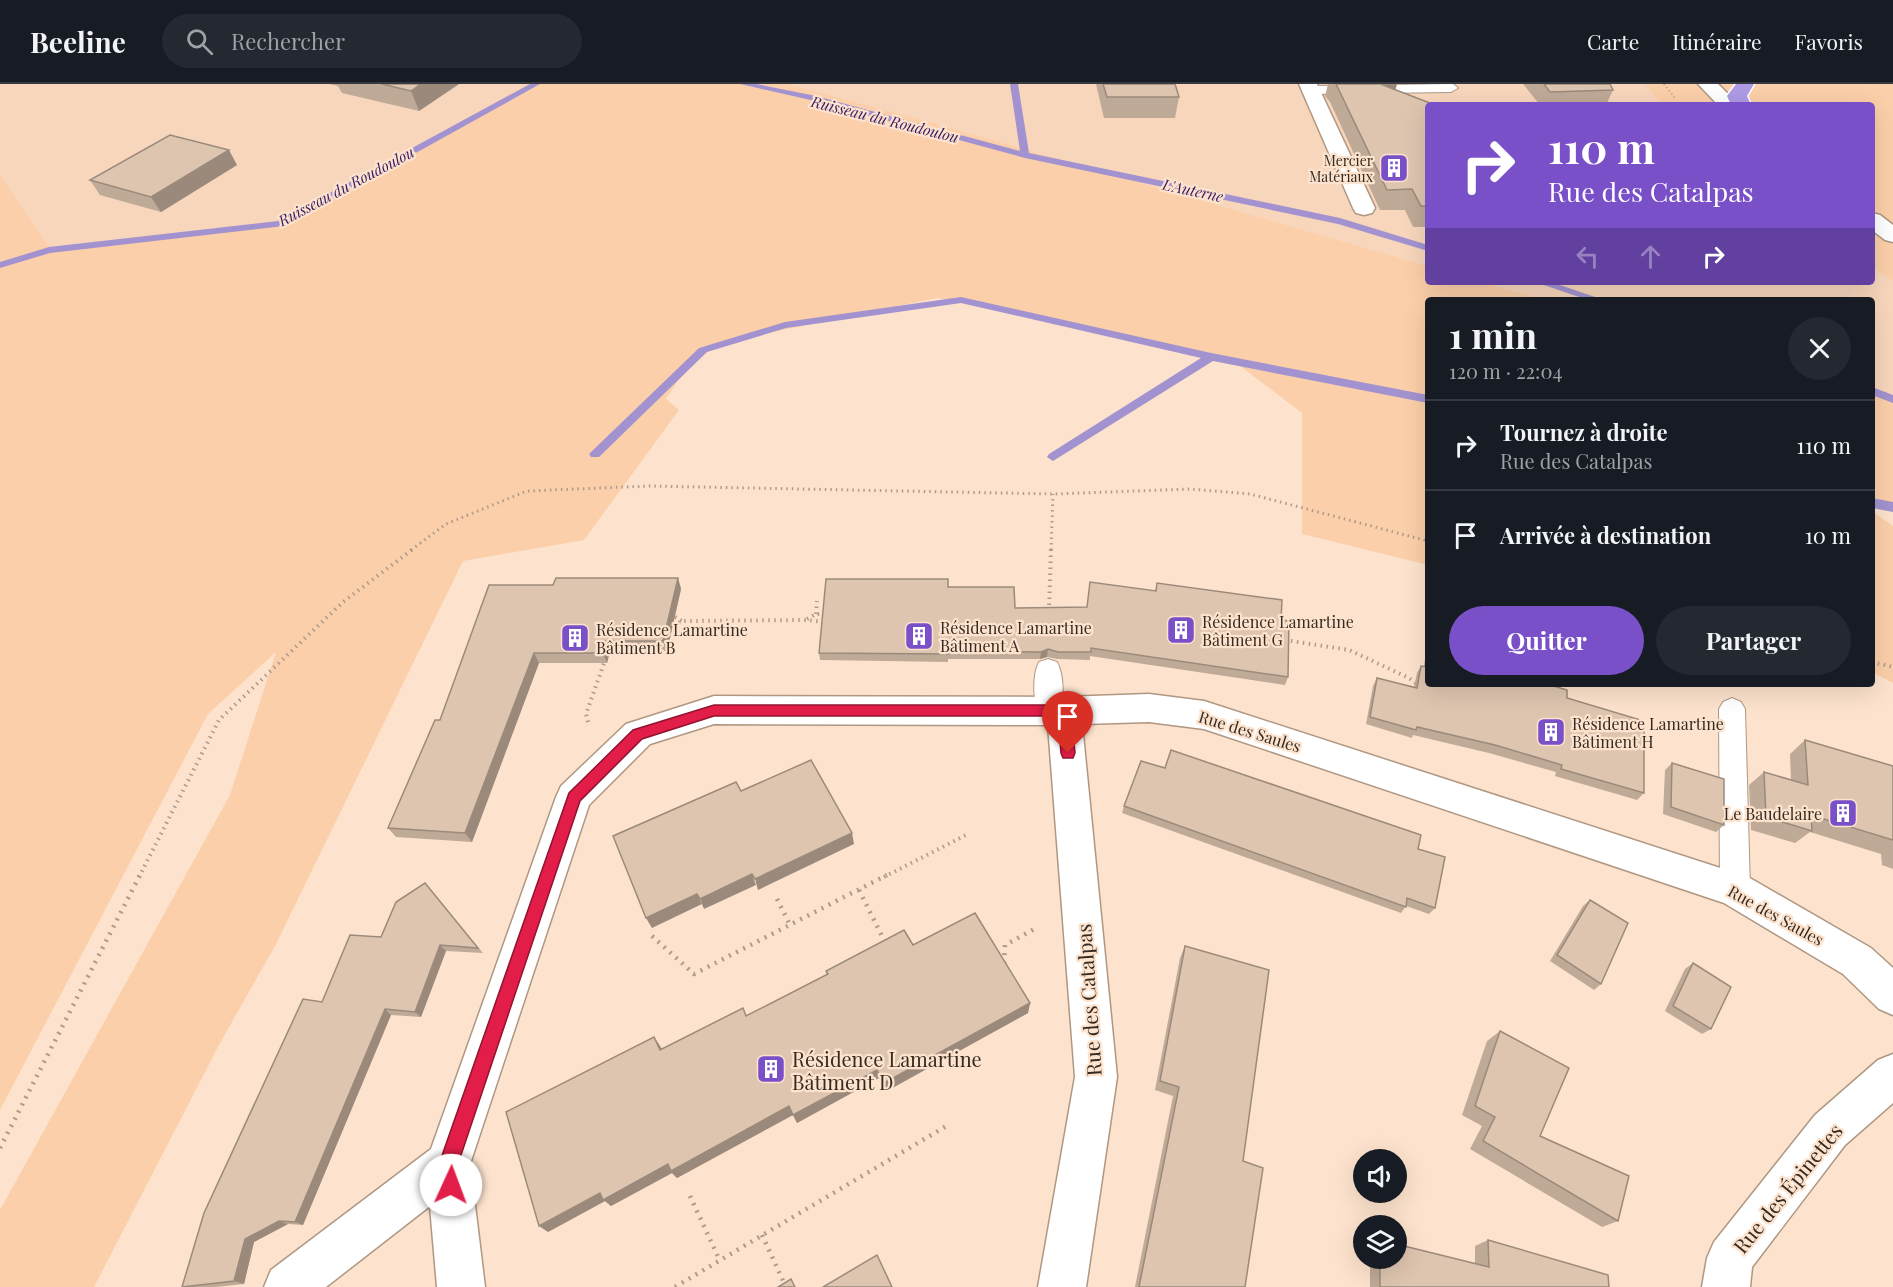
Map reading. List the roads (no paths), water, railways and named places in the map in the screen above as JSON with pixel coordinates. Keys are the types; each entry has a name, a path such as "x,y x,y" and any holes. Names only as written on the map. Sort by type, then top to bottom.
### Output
{"highway":[{"path":"1740,102 1737,96 1745,84"}],"street":[{"path":"1692,84 1710,102"},
{"path":"1707,84 1726,102"},
{"path":"1310,87 1364,208"},
{"path":"1875,222 1893,235"},
{"path":"1875,238 1893,249"},
{"name":"Rue des Saules","path":"461,1287 448,1164 574,797 638,734 714,710 1149,708 1204,715 1735,889 1857,961 1893,995"},
{"name":"Rue des Catalpas","path":"1057,710 1096,1077 1062,1287"},
{"name":"Rue des Épinettes","path":"1726,1287 1730,1258 1830,1130 1893,1075"},
{"path":"288,1287 448,1164"}],"lane":[{"path":"1310,87 1451,88"},
{"path":"1048,669 1057,710"},
{"path":"1732,709 1735,889"}],"waterway":[{"name":"Ruisseau du Roudoulou","path":"0,265 49,250 280,224 536,84"},
{"name":"Ruisseau du Roudoulou","path":"744,84 816,99 1025,155"},
{"name":"L'Auterne","path":"1014,84 1025,155"},
{"name":"L'Auterne","path":"1025,155 1340,221 1425,247"},
{"name":"L'Auterne","path":"1550,285 1589,297"},
{"path":"595,454 703,350 785,325 961,300 1211,357"},
{"path":"1053,457 1211,357"},
{"path":"1211,357 1425,398"},
{"name":"L'Auterne","path":"1875,392 1893,399"},
{"path":"1875,504 1893,507"}],"place":[{"name":"Mercier Matériaux","path":"1394,168"},
{"name":"Résidence Lamartine Bâtiment G","path":"1181,630"},
{"name":"Résidence Lamartine Bâtiment A","path":"919,636"},
{"name":"Résidence Lamartine Bâtiment B","path":"575,638"},
{"name":"Résidence Lamartine Bâtiment H","path":"1551,732"},
{"name":"Le Baudelaire","path":"1843,813"},
{"name":"Résidence Lamartine Bâtiment D","path":"771,1069"}]}
